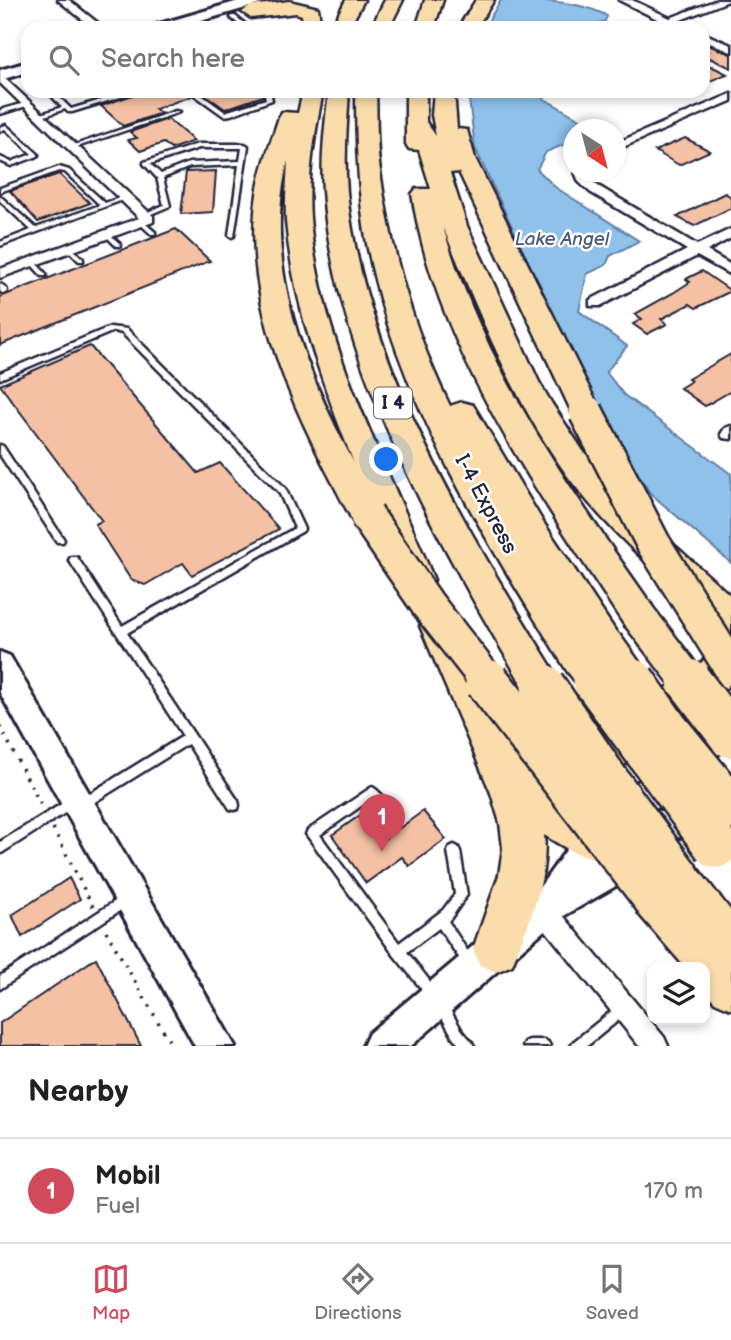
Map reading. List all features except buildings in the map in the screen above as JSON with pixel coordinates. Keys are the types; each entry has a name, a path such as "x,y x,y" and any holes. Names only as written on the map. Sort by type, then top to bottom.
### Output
{"highway":[{"path":"344,21 355,0"},
{"path":"359,21 364,0"},
{"path":"384,21 394,0"},
{"path":"403,21 412,0"},
{"path":"427,21 434,0"},
{"path":"472,21 485,0"},
{"path":"246,14 286,6 325,13"},
{"path":"296,98 281,151 275,162 268,205 270,255 278,310 310,410 325,443 431,580 526,788 547,813 593,841 620,846 654,836"},
{"path":"311,98 300,150 297,202 302,267 330,366 364,453 382,519 428,605 667,888 731,986"},
{"name":"I 4","path":"339,98 335,191 340,231 360,315 396,410 453,534 543,685 607,781 667,888 731,948"},
{"name":"I-4 Express","path":"366,98 367,181 401,325 422,376 491,516 536,593 594,654 728,808"},
{"name":"I-4 Express","path":"387,98 384,144 390,211 420,321 465,418 531,531 594,654"},
{"path":"416,98 415,122 426,209 466,334 548,482 638,615 731,736"},
{"path":"444,98 447,142 458,190 471,228 575,442 618,512"},
{"path":"454,98 453,114 464,158 622,489 689,607 731,668"},
{"path":"415,122 427,139 455,226 524,382 572,459 618,512 731,618"},
{"path":"281,151 278,215 291,304 318,376 364,453"},
{"path":"382,519 419,584 512,793 521,823 524,848 521,875 485,959"},
{"path":"694,585 731,633"},
{"path":"508,745 534,765 562,774 589,768 714,676 731,656"}],"main road":[{"path":"2,80 21,70"}],"street":[{"path":"63,0 90,21"},
{"path":"222,21 290,0"},
{"path":"624,0 669,21 726,0"},
{"path":"204,21 246,14"},
{"path":"710,39 731,49"},
{"path":"2,80 21,77"},
{"path":"2,80 21,97"},
{"path":"626,142 731,97"},
{"path":"0,274 144,219 22,98"},
{"path":"586,182 731,271"},
{"path":"596,303 731,233"},
{"path":"0,666 216,1046"},
{"path":"543,909 593,841 731,724"},
{"path":"382,1046 543,909 616,867 654,836 728,808"},
{"path":"543,909 655,1046"}],"lane":[{"path":"57,98 70,111 115,98"},
{"path":"202,98 224,114 269,98"},
{"path":"0,112 29,104"},
{"path":"40,116 67,107"},
{"path":"72,147 177,112"},
{"path":"0,129 6,127 36,155 11,164 0,159"},
{"path":"153,233 144,219 167,206 160,177 146,163 198,146 245,146 232,234"},
{"path":"160,177 188,165 242,163"},
{"path":"0,190 59,169 67,171 103,204"},
{"path":"0,198 35,231"},
{"path":"0,244 125,198"},
{"path":"107,234 118,246"},
{"path":"69,248 81,260"},
{"path":"32,262 44,275"},
{"path":"0,376 113,329 124,331 282,490 300,529 292,537 121,631"},
{"path":"0,449 60,540"},
{"path":"74,560 234,805"},
{"path":"0,848 190,737"},
{"path":"387,811 372,792 312,834 398,951 438,1000 467,1046"},
{"path":"398,951 440,919 461,895 454,851"},
{"path":"0,983 131,897"},
{"path":"440,919 485,959"},
{"path":"577,1046 624,1009"},
{"path":"529,1046 544,1046"}],"path":[{"path":"0,726 41,806"},
{"path":"54,831 90,901"},
{"path":"103,926 172,1046"}],"water":[{"path":"501,0 570,4 607,16 605,21 488,21"},
{"name":"Lake Angel","path":"469,98 542,98 580,119 563,119 563,145 546,152 537,169 555,187 639,241 610,256 606,265 587,274 579,311 627,346 606,372 624,395 731,474 731,563 650,493 593,400 475,148"}],"place":[{"name":"Mobil","path":"382,852"}]}
